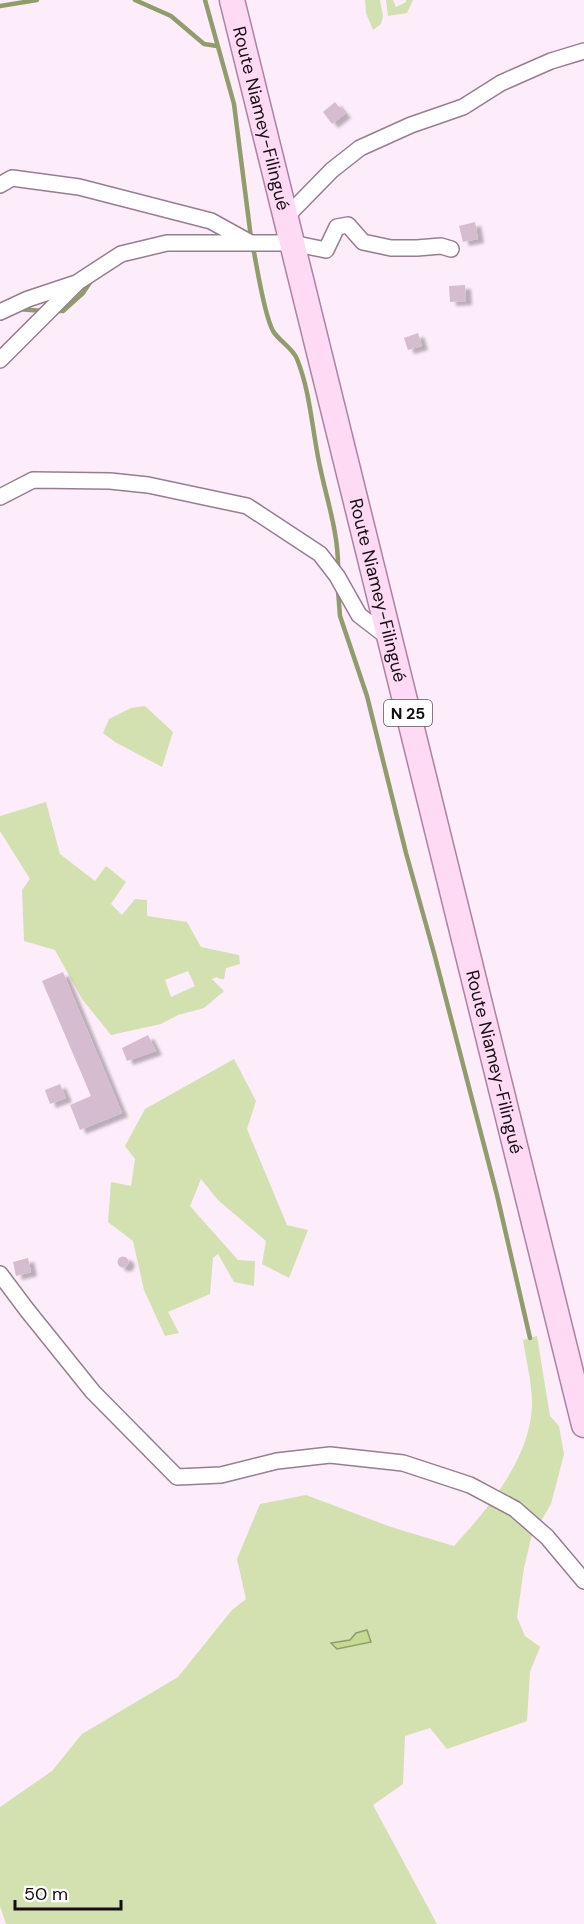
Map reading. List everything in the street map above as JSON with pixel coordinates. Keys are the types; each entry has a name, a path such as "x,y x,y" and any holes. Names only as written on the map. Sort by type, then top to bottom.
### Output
{"main road":[{"name":"Route Niamey-Filingué","path":"232,0 584,1425"}],"street":[{"path":"286,217 332,170 360,148 411,125 463,107 501,83 551,61 584,51"},
{"path":"0,185 12,178 79,187 211,222 252,243"},
{"path":"0,360 78,282 121,254 168,243 292,243 326,250 337,227 348,225 363,242 391,248 441,246 451,249"},
{"path":"0,312 28,299 78,282"},
{"path":"0,497 33,480 110,482 148,484 247,506 320,554 337,576 359,615 390,639"},
{"path":"0,1274 93,1392 177,1477 221,1475 277,1461 330,1455 403,1462 470,1485 515,1509 547,1537 584,1581"}],"shaded area":[{"path":"365,0 380,0 383,16 381,24 373,30 366,13"},
{"path":"386,0 393,0 396,7 406,0 413,0 407,13 388,16"},
{"path":"145,706 173,732 162,767 115,742 103,733 109,719 131,708"},
{"path":"46,802 60,854 95,881 106,866 126,882 111,904 122,915 135,899 147,900 147,916 187,922 201,947 239,955 240,964 226,968 224,979 217,977 212,979 224,991 204,1008 178,1015 161,1024 111,1035 82,999 55,950 24,941 22,890 30,879 0,831 0,816","holes":["188,971 195,986 171,997 165,980"]},
{"path":"234,1059 256,1101 247,1129 287,1225 308,1230 289,1278 262,1264 266,1241 218,1200 201,1179 190,1206 238,1260 255,1261 254,1286 234,1282 218,1254 213,1258 210,1294 168,1312 179,1333 165,1336 144,1290 133,1241 108,1222 111,1182 131,1186 135,1159 125,1146 145,1109"},
{"path":"537,1336 550,1416 559,1426 564,1454 551,1504 531,1538 517,1617 525,1636 540,1647 530,1672 527,1721 447,1749 430,1728 405,1736 403,1784 373,1805 437,1924 6,1924 0,1906 0,1807 52,1771 82,1734 178,1677 232,1610 246,1599 237,1559 260,1504 306,1495 391,1527 454,1546 494,1498 516,1462 525,1442 532,1403 523,1340"},
{"path":"367,1630 371,1642 337,1649 331,1643 350,1640 356,1633"}],"building":[{"path":"335,102 345,114 332,124 323,112"},
{"path":"475,222 478,239 463,242 459,226"},
{"path":"465,285 466,301 450,302 449,286"},
{"path":"418,333 422,346 408,350 404,338"},
{"path":"63,972 122,1113 80,1130 70,1105 91,1096 42,981"},
{"path":"148,1035 156,1051 127,1061 122,1048"},
{"path":"60,1084 66,1098 50,1104 45,1090"},
{"path":"123,1256 129,1262 123,1268 117,1262"},
{"path":"28,1258 31,1272 16,1276 13,1262"}],"waterway":[{"path":"0,6 37,0"},
{"path":"135,0 171,16 204,44 217,46"},
{"path":"205,0 234,104 251,238"},
{"path":"253,247 270,324 276,335 295,355 305,384 334,529 338,570"},
{"path":"56,311 63,311 83,293 91,281"},
{"path":"17,309 44,311"},
{"path":"338,590 340,616 367,696 406,853 497,1195 530,1338"}]}
